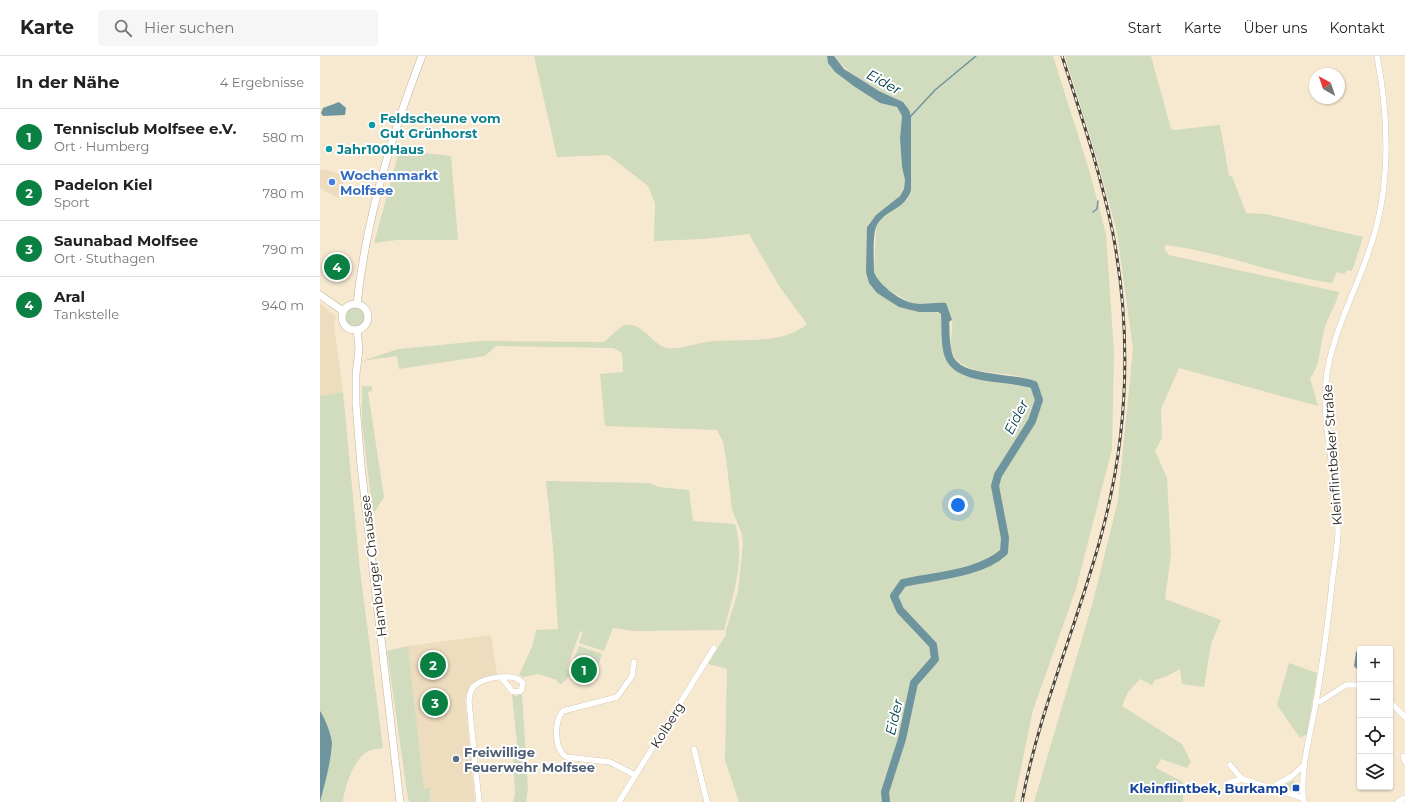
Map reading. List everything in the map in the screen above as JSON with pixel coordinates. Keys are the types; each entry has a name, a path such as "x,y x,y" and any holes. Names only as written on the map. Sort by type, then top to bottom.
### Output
{"main road":[{"path":"357,304 366,243 387,155 422,56"},
{"path":"320,295 343,311"},
{"path":"357,304 365,308 368,317 365,325 358,330 350,330 344,325 341,318 343,311 349,305 357,304"},
{"name":"Hamburger Chaussee","path":"358,330 359,349 356,374 356,404 361,466 400,802"}],"street":[{"name":"Kleinflintbeker Straße","path":"1303,800 1304,765 1325,647 1338,534 1336,497 1326,402 1327,374 1335,338 1374,234 1382,192 1386,140 1384,98 1377,56"},
{"name":"Kolberg","path":"619,802 714,648"},
{"path":"634,662 632,676 617,697 563,711 558,718 558,744 561,753 566,757 610,762 635,775"},
{"path":"479,802 469,702 470,694 478,683 486,680 502,678"},
{"path":"1316,702 1321,701 1346,685 1357,685"},
{"path":"1393,705 1405,717"},
{"path":"694,749 707,802"},
{"path":"1403,756 1405,762"},
{"path":"1230,765 1242,779"},
{"path":"1273,787 1292,776 1304,765"},
{"path":"1229,783 1242,779 1273,787 1303,800"},
{"path":"1398,802 1405,798"}],"shaded area":[{"name":"Wochenmarkt Molfsee","path":"322,169 346,175 339,199 320,188 320,170"},
{"path":"320,303 336,317 334,325 343,392 320,396"},
{"path":"491,635 497,674 475,681 470,686 465,699 475,802 429,802 431,789 424,789 408,646"}],"green space":[{"path":"534,56 827,56 828,63 835,72 880,103 897,107 902,116 900,138 902,167 905,180 904,189 900,196 876,215 867,226 877,293 941,314 945,352 950,362 964,373 984,378 1023,383 1037,387 1031,381 1022,377 977,370 967,367 958,361 952,352 951,347 952,321 949,314 940,303 911,303 885,288 876,278 874,272 876,227 881,219 908,199 903,102 875,88 848,71 834,56 1053,56 1090,173 1106,234 1114,353 1112,449 1076,589 1033,710 1014,802 739,802 725,760 727,669 708,664 725,636 726,637 726,630 738,592 743,544 742,534 732,510 723,442 717,430 605,426 600,374 623,372 622,353 613,348 496,346 485,356 399,369 397,356 362,361 398,349 481,341 603,342 619,328 625,325 637,326 656,343 662,346 667,348 681,348 706,342 759,340 785,336 797,331 807,324 779,286 749,234 703,239 654,241 655,203 648,186 608,155 557,157"},
{"path":"1065,56 1151,56 1171,129 1174,130 1220,125 1229,176 1232,176 1246,213 1266,214 1363,237 1352,271 1348,270 1344,274 1337,272 1332,283 1290,275 1186,248 1165,245 1165,250 1169,255 1339,292 1323,333 1320,354 1314,373 1310,378 1318,406 1179,368 1161,409 1162,438 1155,451 1167,478 1171,554 1165,599 1221,620 1211,644 1204,687 1182,684 1180,669 1155,680 1152,685 1140,679 1128,692 1122,706 1182,744 1191,762 1187,768 1161,759 1156,768 1183,782 1183,802 1034,802 1094,598 1118,500 1133,349 1117,233 1100,169"},
{"path":"424,153 451,156 458,240 397,240 374,243 398,155"},
{"path":"351,307 359,307 365,313 365,321 359,327 351,327 345,321 345,313"},
{"path":"362,386 372,386 372,391 368,392 384,497 374,513 362,423"},
{"path":"343,392 360,570 383,748 369,751 358,761 350,774 345,789 343,802 320,802 329,765 332,743 328,727 320,711 320,396"},
{"path":"546,481 650,483 659,487 689,490 693,521 735,524 738,537 739,564 724,630 634,631 613,628 604,651 579,643 583,631 580,632 567,668 569,677 561,684 557,682 557,680 538,674 524,677 519,675 532,647 536,630 558,629 553,547"},
{"path":"408,646 424,789 431,788 429,802 410,802 408,799 387,651"},
{"path":"579,646 602,654 598,666 574,658"},
{"path":"1289,663 1317,673 1307,734 1300,738 1277,705"},
{"path":"522,694 528,788 526,802 513,802 515,794 513,752 517,743 512,695 516,696"},
{"path":"1294,780 1295,792 1279,787"}],"water":[{"path":"827,56 834,56 844,69 879,91 903,102 909,110 911,116 911,190 904,202 885,216 875,229 874,272 876,277 884,286 901,299 916,304 946,303 952,320 943,325 941,314 938,312 919,312 899,307 877,293 869,283 866,272 867,227 876,215 900,196 904,189 905,180 902,167 900,138 902,116 897,107 880,103 835,72 828,63"},
{"path":"339,102 346,108 345,115 323,116 321,113 323,108"},
{"path":"1357,651 1357,669 1354,666"},
{"path":"320,711 328,726 332,743 326,780 320,802"}],"waterway":[{"path":"910,117 935,90 976,56"},
{"path":"1093,212 1097,209 1098,201"},
{"name":"Eider","path":"886,802 885,792 902,739 914,683 935,659 933,645 900,610 894,596 903,583 970,570 994,559 1004,552 1005,538 995,486 998,475 1032,421 1039,400 1034,385 1014,380 976,375 965,372 956,366 948,354 945,314"}],"railway":[{"path":"1022,802 1038,734 1081,603 1101,536 1110,499 1122,424 1125,348 1123,310 1113,234 1097,167 1062,56"}],"place":[{"name":"Feldscheune vom Gut Grünhorst","path":"372,125"},
{"name":"Jahr100Haus","path":"329,149"},
{"name":"Wochenmarkt Molfsee","path":"332,182"},
{"name":"Aral","path":"337,267"},
{"name":"Padelon Kiel","path":"433,665"},
{"name":"Tennisclub Molfsee e.V.","path":"584,670"},
{"name":"Saunabad Molfsee","path":"435,703"},
{"name":"Freiwillige Feuerwehr Molfsee","path":"456,759"},
{"name":"Kleinflintbek, Burkamp","path":"1296,788"}]}
